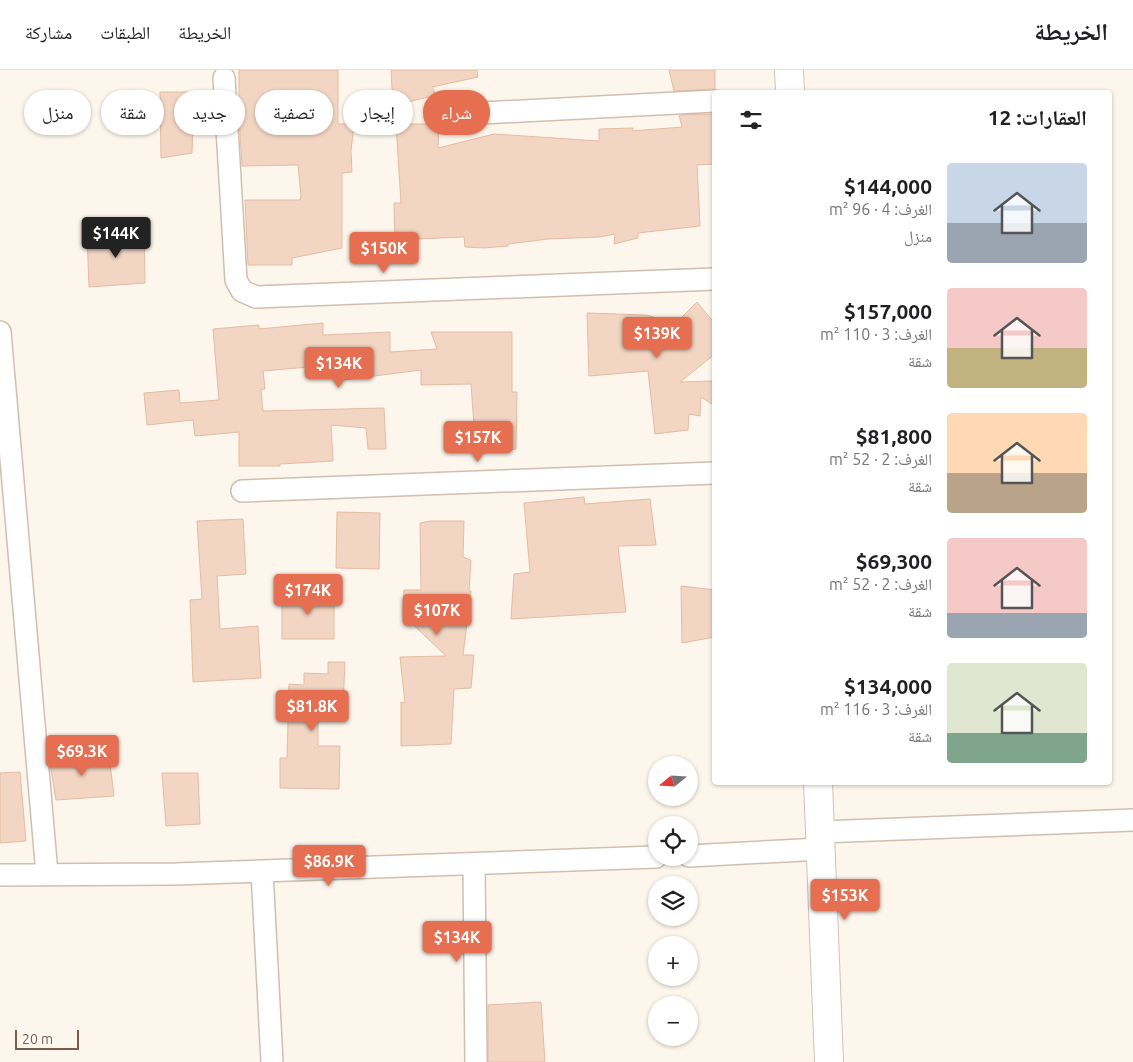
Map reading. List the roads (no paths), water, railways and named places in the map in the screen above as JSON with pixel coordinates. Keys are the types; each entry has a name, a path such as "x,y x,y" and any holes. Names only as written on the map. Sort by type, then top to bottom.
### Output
{"street":[{"path":"789,70 790,90"},
{"path":"224,78 236,280 242,291 256,297 712,279"},
{"path":"490,113 712,100"},
{"path":"0,332 7,488 47,874"},
{"path":"242,491 712,472"},
{"path":"818,785 828,1062"},
{"path":"698,855 820,841 1133,820"},
{"path":"0,875 176,874 648,857"},
{"path":"474,864 476,1062"},
{"path":"262,871 272,1062"}]}
